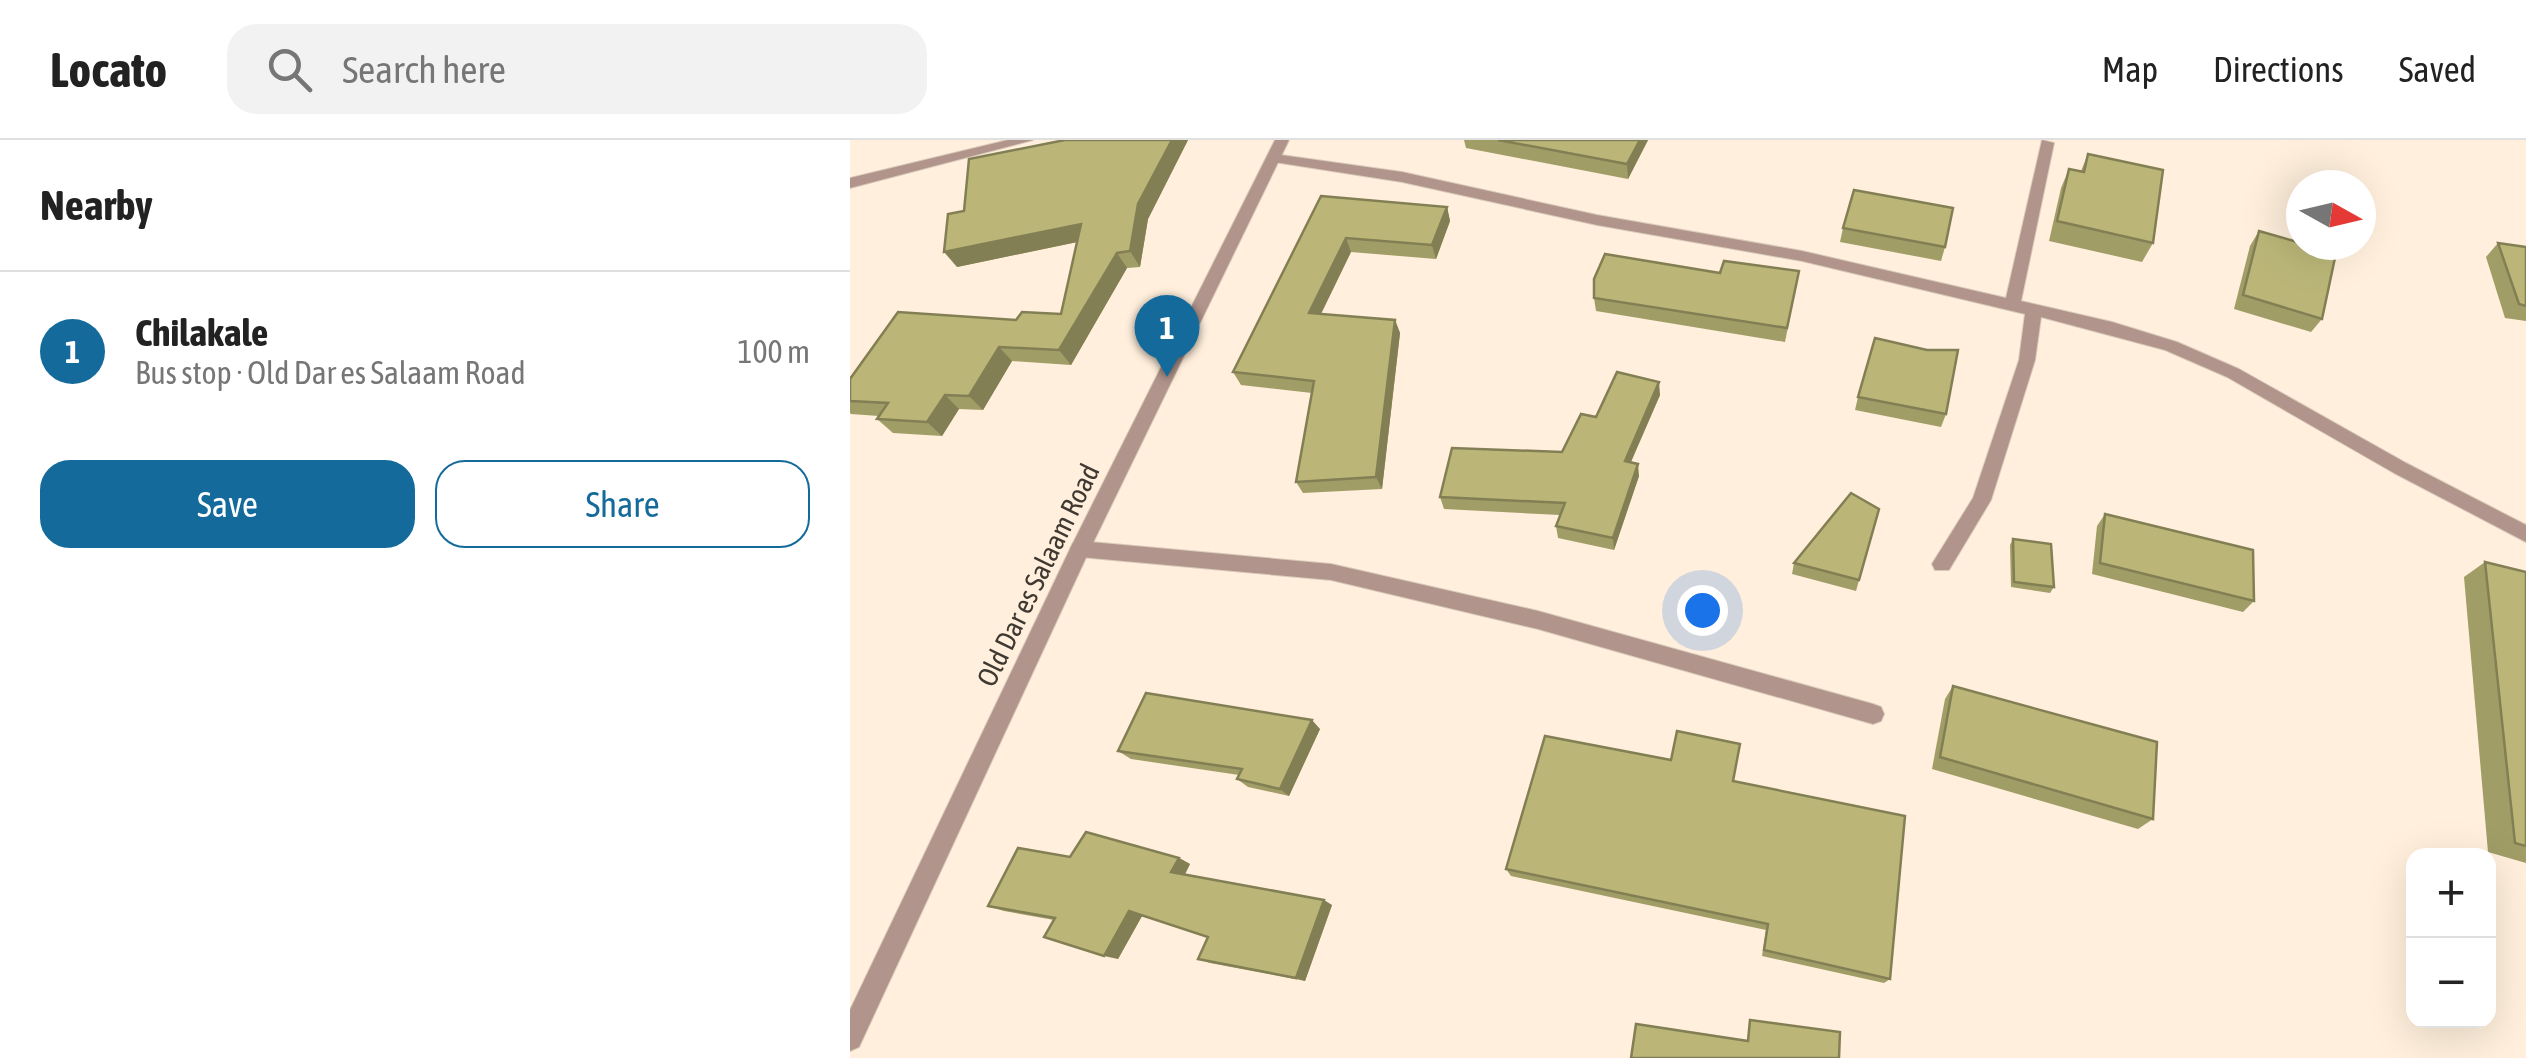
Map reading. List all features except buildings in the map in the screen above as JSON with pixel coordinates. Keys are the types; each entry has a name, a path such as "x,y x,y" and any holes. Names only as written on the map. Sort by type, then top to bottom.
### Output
{"street":[{"path":"850,183 1026,140"},
{"path":"2013,303 2046,144"},
{"path":"1278,149 1597,220 1802,256 1864,273 2034,308 2171,346 2234,373 2400,468 2526,534"},
{"name":"Old Dar es Salaam Road","path":"850,1038 1080,549 1278,149"},
{"path":"1942,564 1982,500 2028,360 2034,308"},
{"path":"1080,549 1331,572 1538,620 1873,714"}],"place":[{"name":"Chilakale","path":"1167,377"}]}
